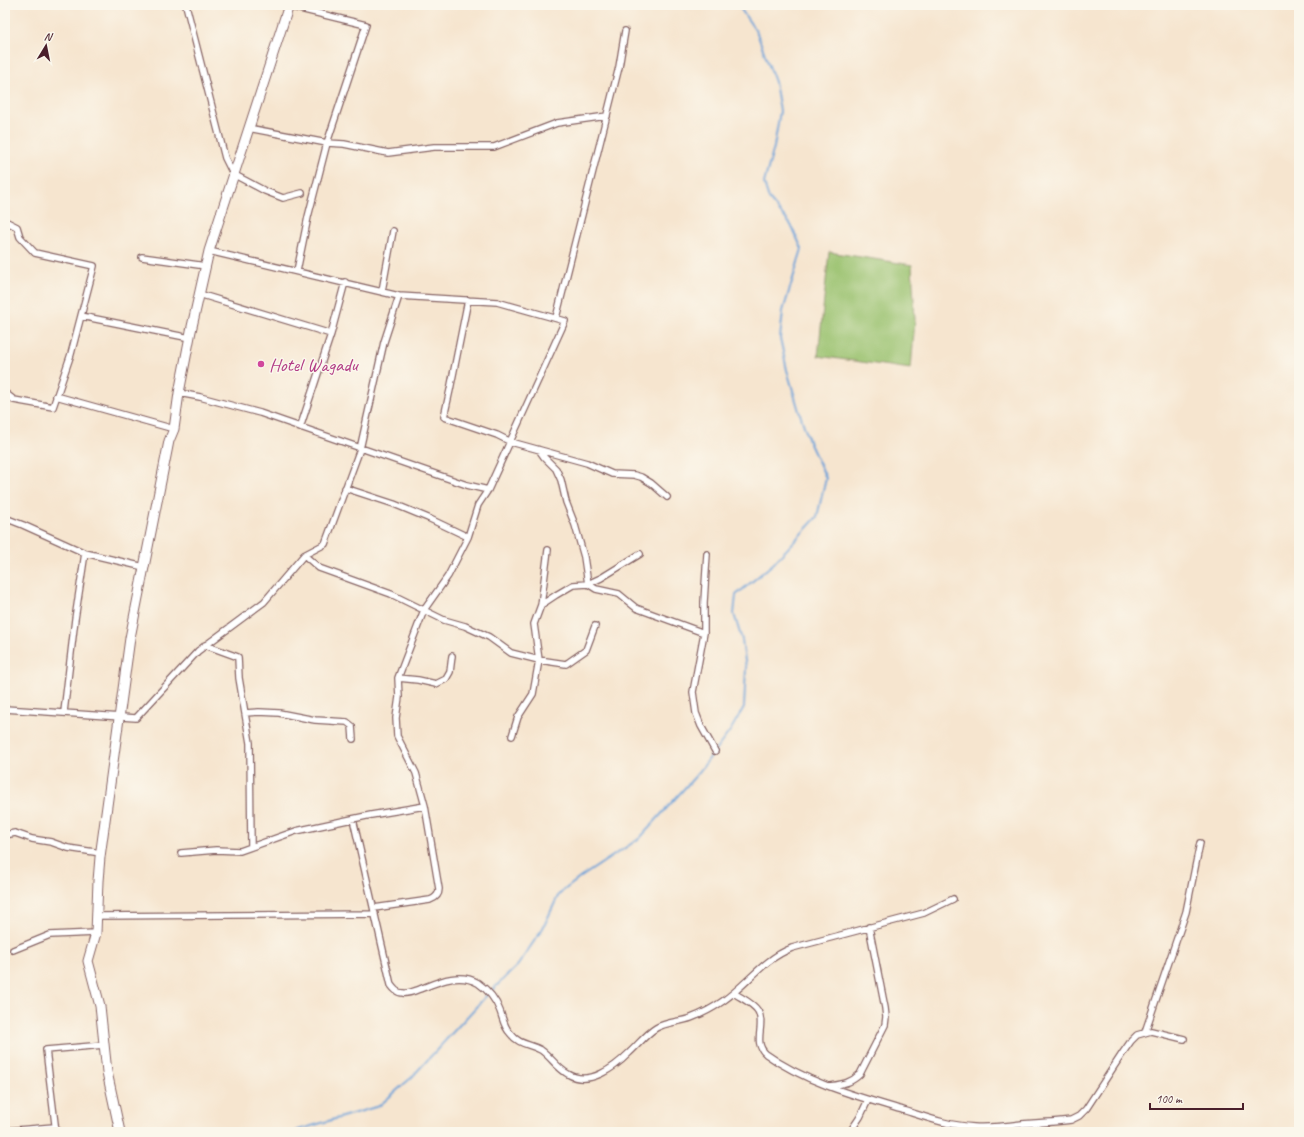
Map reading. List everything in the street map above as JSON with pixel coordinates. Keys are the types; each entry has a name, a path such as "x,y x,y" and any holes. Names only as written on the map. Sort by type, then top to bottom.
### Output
{"main road":[{"path":"117,1131 107,1072 100,1006 88,961 96,933 98,881 118,717 130,638 169,441 174,429 179,393 209,251 288,5"}],"street":[{"path":"186,5 225,158 233,174 265,191 283,198 302,193"},
{"path":"288,5 366,25 327,143 308,217 297,271"},
{"path":"556,318 619,67 625,31"},
{"path":"248,128 327,143 344,144 388,152 434,146 494,147 557,123 607,116"},
{"path":"5,221 17,227 20,237 35,253 94,266 71,354 53,407 14,400 5,393"},
{"path":"382,291 393,231"},
{"path":"97,916 374,911 430,900 439,894 425,806 416,773 397,736 396,718 399,697 398,678 424,610 448,576 468,537 478,505 488,490 511,442 565,321 497,302 399,296 209,251"},
{"path":"142,257 206,266"},
{"path":"300,428 331,334 345,282"},
{"path":"199,294 331,334"},
{"path":"5,709 136,718 198,651 264,602 304,555 325,544 360,449 384,342 399,296"},
{"path":"468,300 444,418 497,435 511,442 588,463 612,474 634,475 641,477 651,483 667,497"},
{"path":"80,316 190,338"},
{"path":"179,393 260,413 360,449 467,485 488,490"},
{"path":"56,396 174,429"},
{"path":"539,450 556,469 562,480 566,502 575,525 584,557 588,584 596,589 619,594 636,608 704,634"},
{"path":"345,488 394,504 468,537"},
{"path":"5,519 23,525 85,553 144,567"},
{"path":"512,736 518,717 533,694 539,660 534,624 541,605 548,550"},
{"path":"64,712 75,619 85,553"},
{"path":"541,605 556,594 573,585 588,584 601,578 640,554"},
{"path":"707,554 704,594 704,634 693,692 696,713 701,726 715,751"},
{"path":"304,555 319,568 392,594 444,620 465,626 489,637 511,653 539,660 566,664 586,650 595,626"},
{"path":"205,645 238,657 239,678 250,742 250,848"},
{"path":"398,678 436,684 446,679 450,672 452,656"},
{"path":"245,713 279,713 315,720 348,722 352,726 353,739"},
{"path":"181,853 216,850 240,851 296,831 425,806"},
{"path":"353,819 391,985 395,990 408,994 440,981 452,978 476,982 486,989 494,1000 508,1032 515,1039 523,1044 540,1050 563,1071 570,1076 578,1078 594,1076 606,1070 628,1054 656,1028 692,1018 712,1008 734,993 765,963 783,952 924,913 953,899"},
{"path":"5,835 15,833 68,848 101,852"},
{"path":"1145,1032 1186,912 1200,843"},
{"path":"829,1086 847,1083 854,1080 860,1074 885,1025 885,1008 869,927"},
{"path":"13,950 50,935 66,933 96,933"},
{"path":"734,993 753,1006 760,1016 761,1023 759,1045 762,1050 794,1070 829,1086 868,1100 951,1124 973,1127 994,1127 1071,1120 1079,1116 1086,1109 1131,1041 1138,1035 1145,1032 1157,1032 1184,1039"},
{"path":"5,1131 55,1129 46,1050 104,1044"},
{"path":"850,1132 860,1117 868,1100"}],"green space":[{"path":"829,252 912,265 915,320 911,369 818,356"}],"waterway":[{"path":"295,1132 379,1106 411,1078 487,995 518,965 543,928 559,894 581,877 640,838 699,772 730,731 744,707 746,668 742,640 734,614 736,595 773,564 817,517 826,478 810,444 799,411 787,370 780,338 783,311 802,249 791,225 769,199 764,183 774,147 780,111 775,82 757,33 738,5"}],"place":[{"name":"Hotel Wagadu","path":"261,364"}]}
